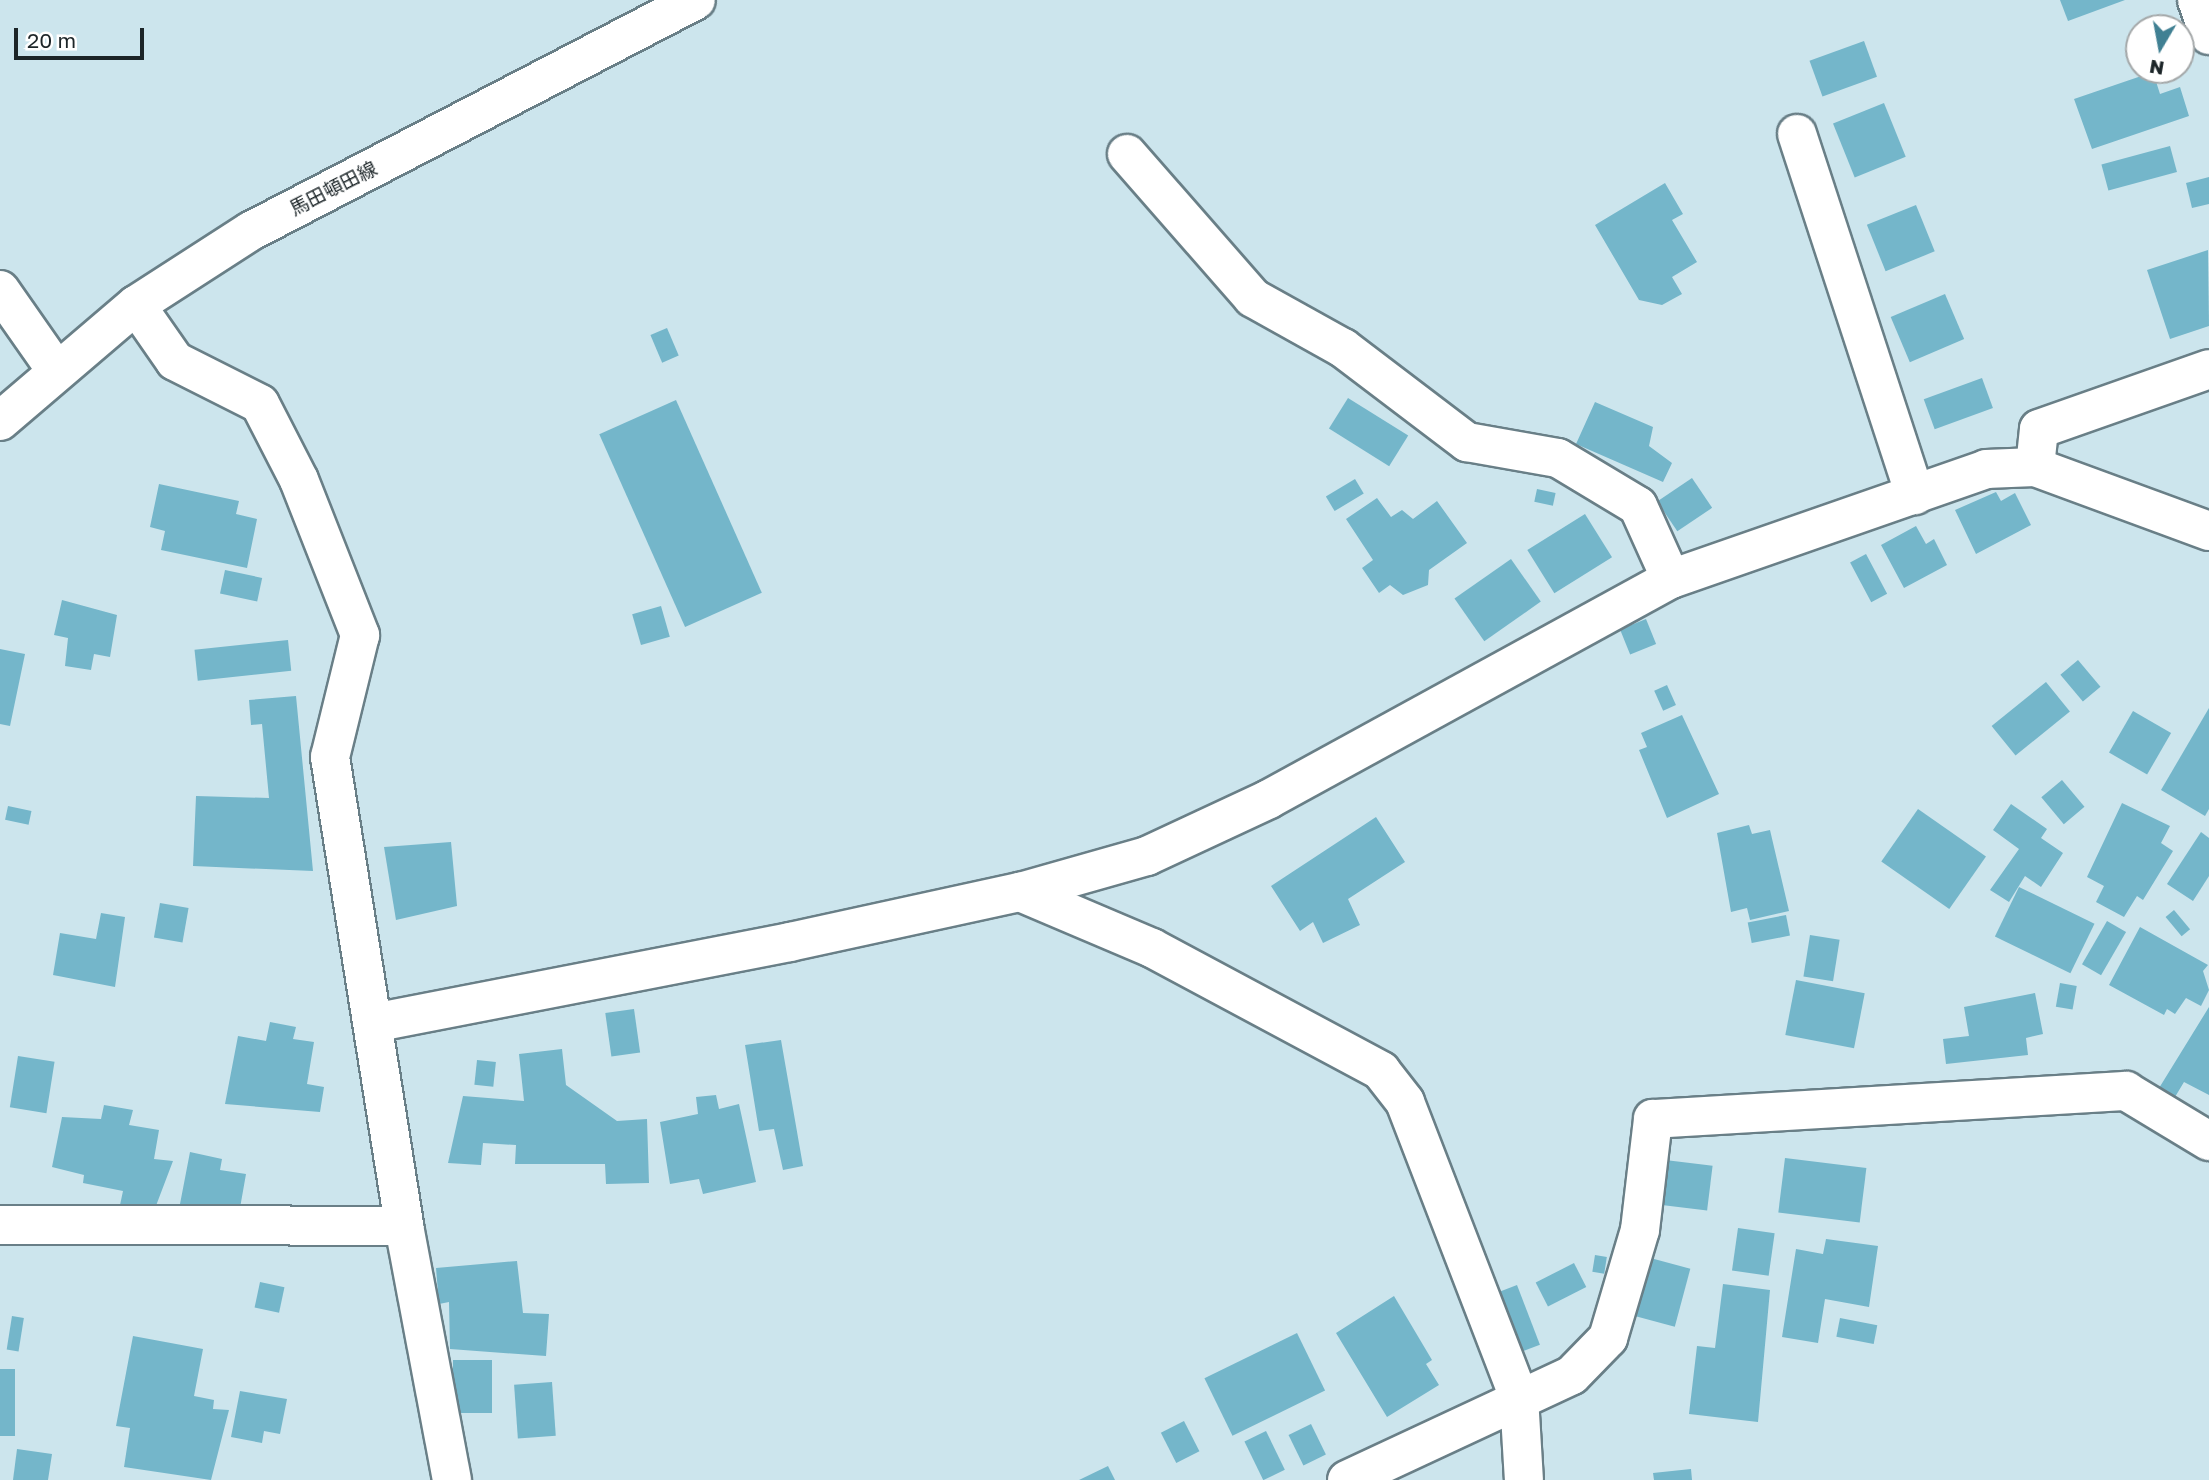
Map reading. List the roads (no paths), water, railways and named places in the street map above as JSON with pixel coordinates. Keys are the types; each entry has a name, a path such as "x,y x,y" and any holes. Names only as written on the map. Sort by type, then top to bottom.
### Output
{"street":[{"name":"馬田頓田線","path":"0,421 56,370 136,304 250,231 696,0"},
{"path":"2197,0 2209,35"},
{"path":"1797,134 1915,495"},
{"path":"1127,154 1253,298 1343,348 1467,442 1558,458 1638,506 1671,579"},
{"path":"0,290 56,370"},
{"path":"136,304 175,361 260,404 299,480 360,635 330,757 404,1226 452,1480"},
{"path":"2035,467 2039,429 2209,369"},
{"path":"373,1023 1020,892 1147,856 1269,799 1671,579 1986,469 2035,467 2209,531"},
{"path":"1020,892 1152,948 1381,1071 1405,1102 1518,1397 1524,1480"},
{"path":"1347,1480 1518,1397 1572,1375 1608,1338 1640,1230 1653,1119 2126,1091 2209,1141"},
{"path":"0,1225 404,1226"}]}
